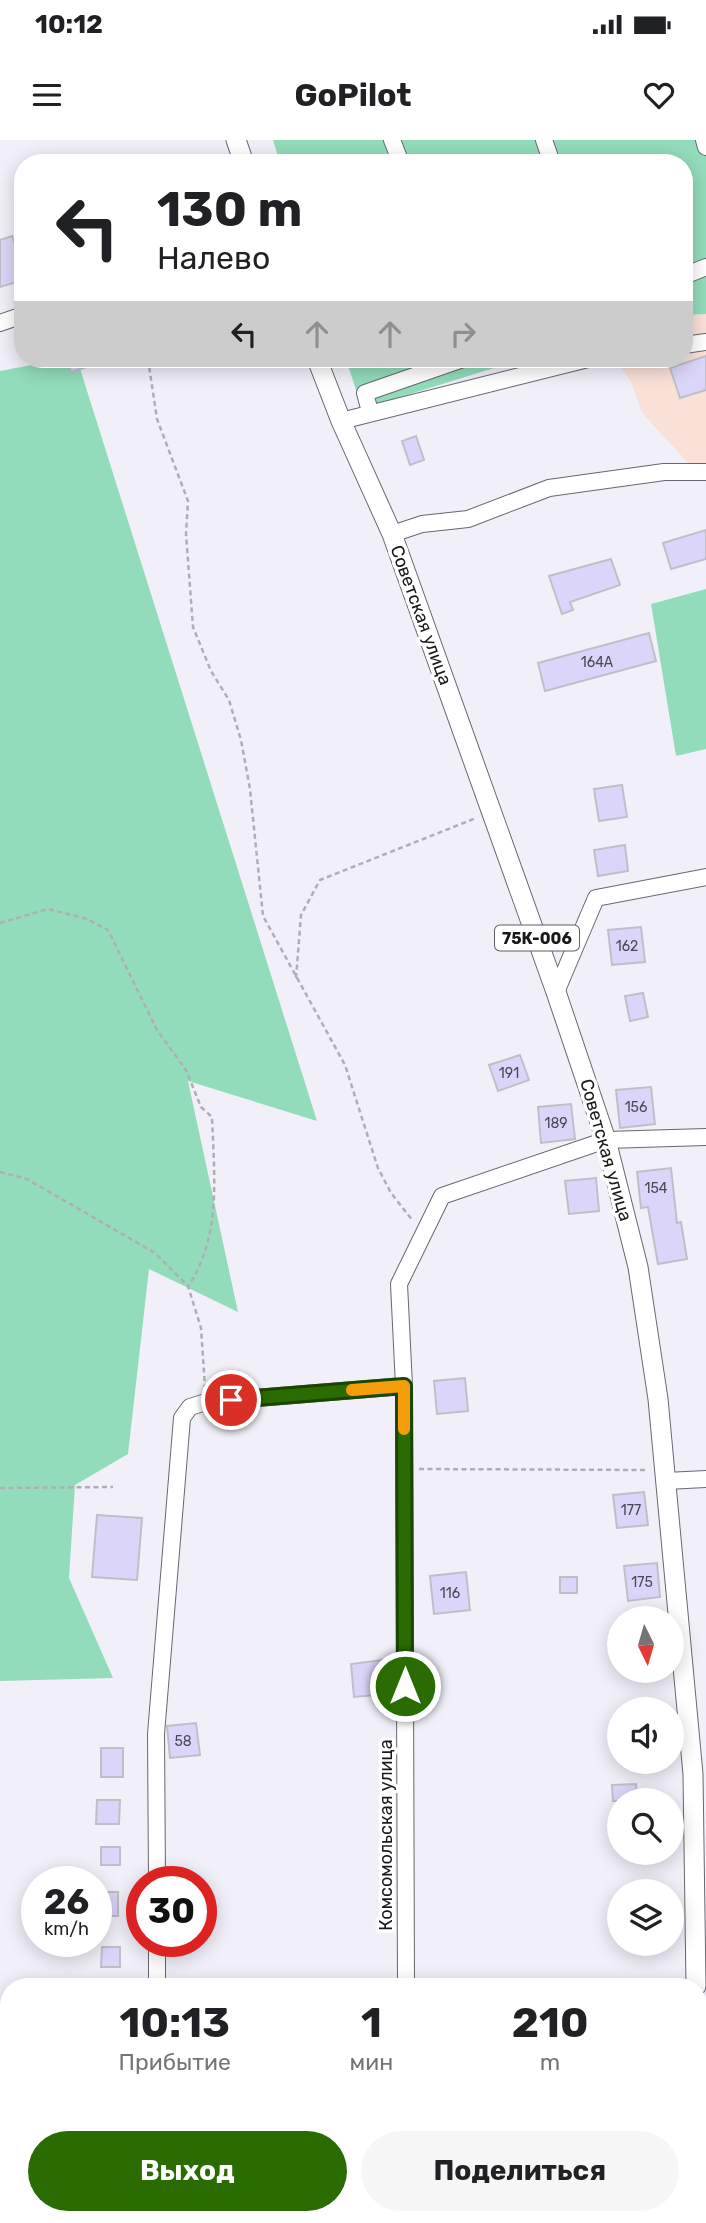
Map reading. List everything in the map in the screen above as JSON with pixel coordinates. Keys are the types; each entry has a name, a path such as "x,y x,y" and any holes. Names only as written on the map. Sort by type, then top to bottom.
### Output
{"main road":[{"name":"Советская улица","path":"320,368 341,421 392,534 556,992 606,1140 638,1267 658,1399 658,1476 671,1539 692,1774 696,1978"}],"street":[{"path":"704,140 706,147"},
{"path":"370,412 365,393 437,368"},
{"path":"341,421 551,368"},
{"path":"392,534 422,524 468,519 550,488 664,472 706,472"},
{"path":"556,992 596,898 706,877"},
{"name":"Комсомольская улица","path":"406,1978 404,1386 399,1284 442,1196 606,1140 706,1137"},
{"path":"156,1866 156,1734 182,1418 190,1407 206,1402 404,1386"},
{"path":"658,1476 706,1479"},
{"path":"157,1957 157,1978"}],"path":[{"path":"149,368 157,419 188,501 186,534 192,627 211,671 229,700 242,740 250,789 263,916 345,1065 378,1168 391,1193 413,1221 418,1245"},
{"path":"296,979 301,915 320,880 492,812"},
{"path":"0,923 48,909 87,919 108,930 157,1030 186,1070 201,1107 212,1116 213,1217 202,1262 188,1286"},
{"path":"0,1172 27,1179 155,1253 188,1286 201,1328 206,1402"},
{"path":"404,1468 658,1476"},
{"path":"0,1488 113,1487"}],"shaded area":[{"path":"706,314 706,482 642,413 631,382 622,368 693,368 693,315"}],"green space":[{"path":"273,140 706,140 706,314 693,315 693,154 277,154"},
{"path":"16,368 80,368 317,1121 188,1081 238,1312 149,1269 128,1454 75,1485 69,1578 113,1678 0,1681 0,371"},
{"path":"349,368 494,368 362,409"},
{"path":"706,589 706,749 676,756 651,604"}],"building":[{"path":"12,236 14,241 14,283 0,287 0,240"},
{"path":"706,356 706,390 680,398 670,368 693,368 693,360"},
{"path":"416,436 424,460 410,465 402,441"},
{"path":"706,530 706,559 671,569 663,543"},
{"path":"611,559 620,585 570,602 573,610 562,614 549,576"},
{"path":"649,633 656,661 545,691 538,663"},
{"path":"622,785 627,817 599,821 594,789"},
{"path":"625,845 628,871 598,876 594,850"},
{"path":"641,927 645,962 612,965 608,930"},
{"path":"643,993 648,1017 630,1021 625,996"},
{"path":"520,1055 529,1080 498,1091 489,1065"},
{"path":"651,1087 655,1124 620,1128 616,1090"},
{"path":"571,1104 575,1139 541,1143 538,1107"},
{"path":"671,1168 677,1223 681,1222 687,1259 658,1264 648,1207 641,1208 637,1172"},
{"path":"596,1178 599,1211 569,1214 565,1181"},
{"path":"465,1378 468,1411 437,1414 434,1381"},
{"path":"644,1492 648,1525 617,1528 613,1495"},
{"path":"97,1515 142,1518 137,1580 92,1577"},
{"path":"657,1563 660,1597 628,1601 624,1566"},
{"path":"466,1572 470,1610 434,1614 430,1576"},
{"path":"560,1577 577,1577 577,1593 560,1593"},
{"path":"382,1660 386,1694 354,1697 351,1664"},
{"path":"196,1723 200,1755 170,1758 167,1726"},
{"path":"101,1748 123,1748 123,1777 101,1777"},
{"path":"636,1784 636,1788 612,1788 612,1785"},
{"path":"97,1800 120,1800 119,1824 96,1824"},
{"path":"101,1847 120,1847 120,1865 101,1865"},
{"path":"112,1892 118,1892 118,1916 112,1916"},
{"path":"112,1947 120,1947 120,1967 101,1967 102,1957 112,1957"}],"slow traffic":[{"path":"352,1390 404,1386 404,1429"}],"route":[{"path":"231,1400 404,1386 405,1686"}]}
